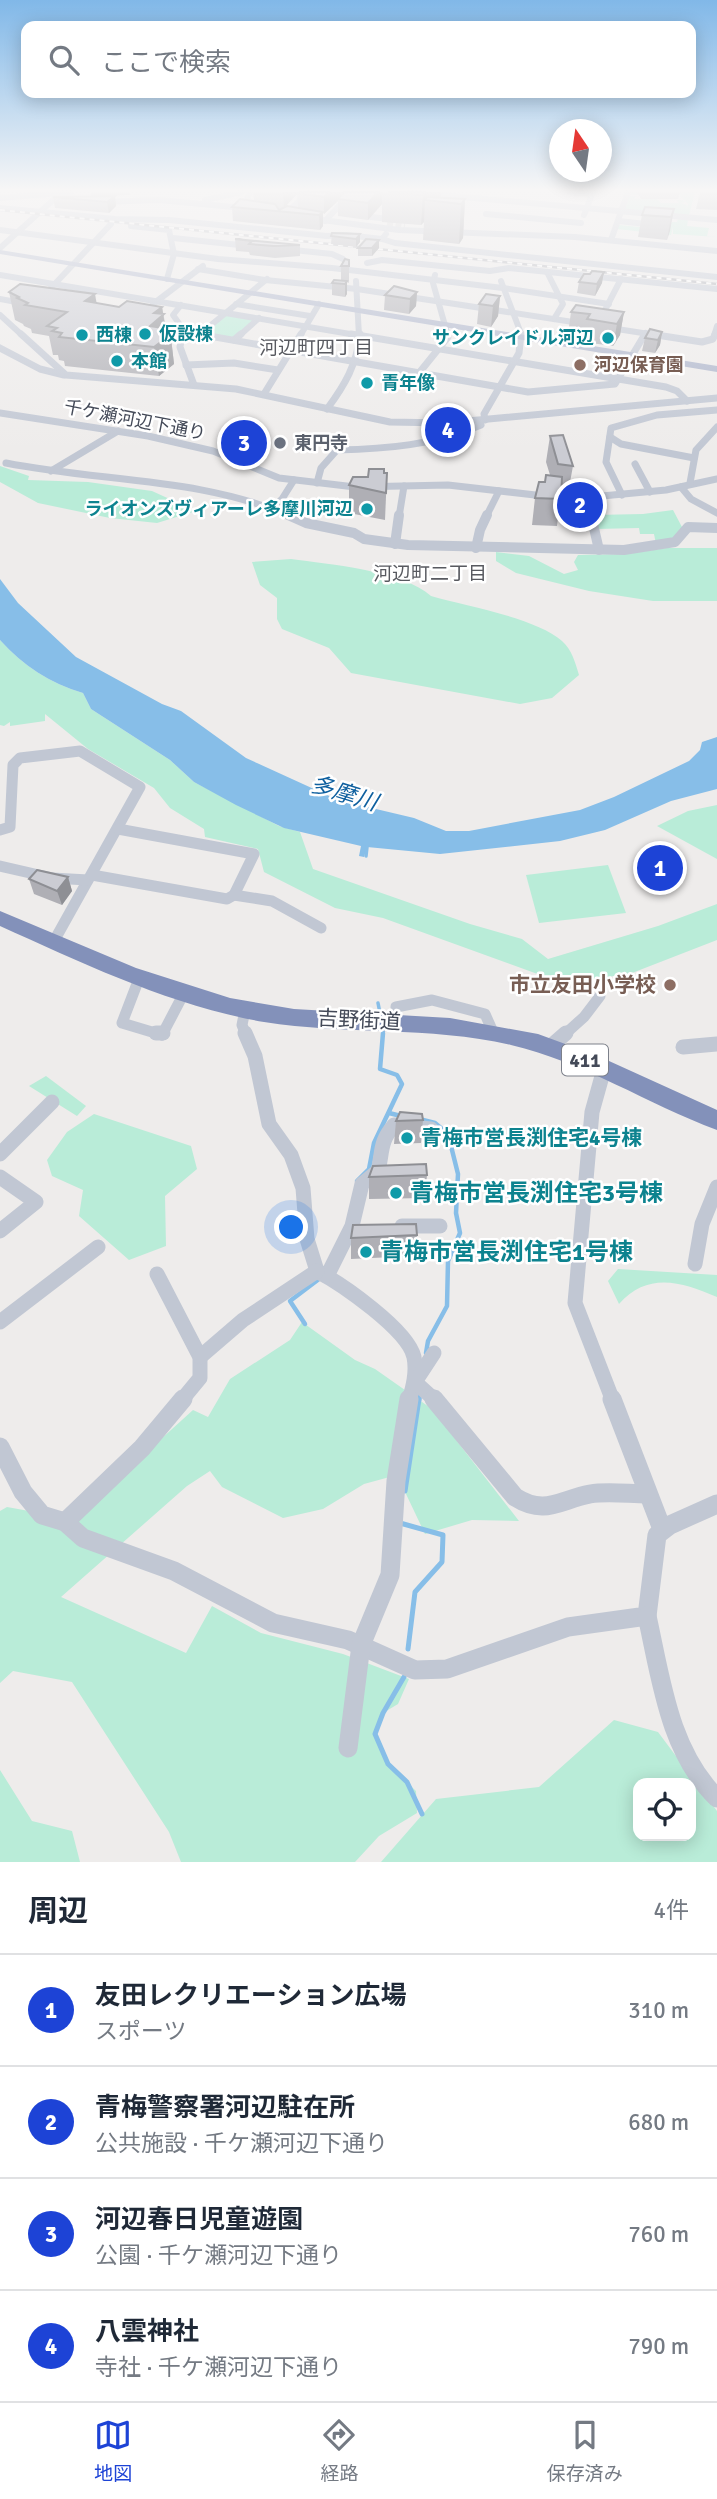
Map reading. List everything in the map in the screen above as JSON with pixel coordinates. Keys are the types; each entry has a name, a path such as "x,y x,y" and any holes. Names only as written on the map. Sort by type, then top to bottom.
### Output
{"highway":[{"name":"吉野街道","path":"0,918 184,993 245,1010 296,1017 493,1032 550,1047 717,1120"}],"main road":[{"path":"167,279 717,369"}],"street":[{"path":"24,279 670,388 679,392 687,401"},
{"path":"42,298 60,279"},
{"path":"147,310 186,279"},
{"path":"258,279 357,289 705,341 713,339 717,326"},
{"path":"309,284 313,279"},
{"path":"327,409 357,362 360,335 356,279"},
{"path":"396,279 397,295"},
{"path":"423,279 503,288 607,306"},
{"path":"485,420 484,414 521,350 523,338 499,279"},
{"path":"550,279 560,299 554,319"},
{"path":"598,326 617,279 717,289"},
{"path":"200,334 265,280"},
{"path":"419,373 448,337 433,280"},
{"path":"477,285 485,309"},
{"path":"0,299 35,305"},
{"path":"236,304 310,316"},
{"path":"264,394 318,304"},
{"path":"181,305 173,316 183,331 180,347 194,385"},
{"path":"0,315 66,375"},
{"path":"234,340 259,318"},
{"path":"142,324 534,393 610,386 620,379 646,333"},
{"path":"0,348 40,369 66,375 194,385 264,394 401,423 485,420 717,398"},
{"path":"186,365 234,363 278,370"},
{"path":"574,389 589,410"},
{"path":"622,495 606,462 610,430 615,425 666,414 717,410"},
{"name":"千ケ瀬河辺下通り","path":"0,413 118,431 213,451 271,475 317,483 368,487 452,485 550,498 589,498 650,492 717,479"},
{"path":"666,414 717,417"},
{"path":"317,483 321,468 337,450 391,448 433,441 456,436 476,425 493,424 496,419"},
{"path":"690,483 696,450 717,427"},
{"path":"51,471 71,456 103,443 118,431"},
{"path":"610,437 621,444 694,458"},
{"path":"6,463 51,471 148,480 233,497 272,508 306,523 354,533 364,539 395,544 624,550 675,542 688,527 717,528"},
{"path":"635,464 650,492"},
{"path":"272,508 282,499 294,480"},
{"path":"395,544 404,486"},
{"path":"681,487 691,499 717,513"},
{"path":"476,548 484,514 496,502 499,491"},
{"path":"589,498 591,519 600,550"},
{"path":"0,830 10,827 13,765 20,758 80,751 139,786 118,829 54,941"},
{"path":"0,866 52,878 90,878 192,891 227,900 233,895 254,855 118,829"},
{"path":"233,895 272,901 321,928"},
{"path":"140,976 122,1023 162,1035 184,993"},
{"path":"550,1047 584,1017 600,996"},
{"path":"245,1010 242,1025 254,1056 269,1124 291,1155 303,1188 307,1239 322,1273 348,1288 408,1342 412,1349 415,1382 460,1427 515,1497 529,1506 544,1507 592,1494 647,1494"},
{"path":"683,1047 717,1044"},
{"path":"604,1069 592,1112 575,1303 662,1529"},
{"path":"0,1154 52,1102"},
{"path":"200,1357 243,1320 322,1273 359,1226 362,1184 376,1175 381,1168 381,1142 394,1125 431,1129"},
{"path":"0,1177 36,1202 0,1231"},
{"path":"695,1264 701,1220 717,1187"},
{"path":"390,1226 440,1226"},
{"path":"0,1322 98,1247"},
{"path":"65,1522 142,1448 200,1378 200,1357 157,1274"},
{"path":"348,1748 361,1645 390,1575 396,1481 408,1403 415,1382 434,1353"},
{"path":"0,1447 23,1492 43,1515 65,1522 83,1538 174,1571 273,1623 361,1645 401,1665 431,1671 447,1669 568,1627 648,1616"},
{"path":"717,1504 662,1529 654,1545 648,1616 675,1734 705,1790 717,1798"}],"green space":[{"path":"226,315 255,319 235,338 205,334"},
{"path":"249,430 268,435 238,457 219,451"},
{"path":"0,466 29,476 28,480 88,482 152,491 196,511 157,523 110,518 38,503 0,482"},
{"path":"673,510 683,529 678,538 656,544 654,534 640,534 639,528 596,529 594,515"},
{"path":"666,548 717,548 717,601 653,601 589,591 516,573 496,561 496,552 529,556 564,574 578,570 574,562 578,555 627,554"},
{"path":"291,559 345,566 385,575 419,587 431,596 518,619 562,641 573,656 579,675 552,698 520,704 351,673 329,648 282,629 277,619 277,598 260,585 252,562"},
{"path":"0,640 38,673 83,693 91,709 170,760 194,782 279,826 300,832 313,869 470,924 522,939 548,959 658,926 717,904 717,940 632,973 565,984 383,918 335,908 264,872 258,849 205,837 204,829 170,808 154,788 88,749 45,714 45,721 10,726 10,722 4,726 0,725"},
{"path":"717,805 717,859 657,826 688,811"},
{"path":"608,865 626,913 539,923 526,875"},
{"path":"46,1076 86,1106 77,1116 29,1086"},
{"path":"94,1114 191,1146 197,1169 165,1196 166,1246 129,1260 79,1216 83,1190 52,1176 47,1160 67,1132"},
{"path":"618,1269 717,1275 717,1297 691,1287 666,1282 642,1287 619,1304 608,1281"},
{"path":"302,1322 355,1360 375,1369 432,1409 519,1521 472,1520 425,1534 397,1475 364,1484 323,1509 283,1518 222,1487 210,1471 187,1486 61,1597 186,1653 212,1606 261,1633 343,1654 409,1679 398,1704 383,1713 375,1734 388,1764 416,1791 417,1813 379,1836 355,1862 181,1862 169,1832 72,1682 13,1671 0,1683 0,1511 7,1507 73,1519 193,1410 208,1417 230,1379 290,1340"},
{"path":"614,1720 658,1732 692,1778 633,1778 633,1841 696,1841 696,1783 717,1811 717,1862 381,1862 436,1799 539,1787"},
{"path":"0,1770 32,1821 72,1831 80,1862 0,1862"}],"water":[{"path":"0,579 18,603 76,657 162,704 181,711 246,758 338,800 414,818 446,831 469,831 580,810 689,761 700,750 702,742 717,737 717,789 671,801 605,830 560,841 440,854 367,847 364,857 359,856 361,846 284,828 194,782 170,760 91,709 83,693 48,679 28,666 0,640"}],"building":[{"path":"581,279 600,279 597,284 579,282"},
{"path":"334,280 347,281 345,284 332,283"},
{"path":"20,284 95,294 85,301 119,307 127,301 162,307 154,313 164,314 150,326 170,329 164,334 170,335 154,347 59,337 62,333 52,331 57,328 47,326 67,312 25,305 28,303 9,292"},
{"path":"394,286 417,292 410,299 385,295"},
{"path":"486,294 500,296 493,306 479,304"},
{"path":"576,305 624,312 617,324 587,319 590,314 571,312"},
{"path":"650,329 662,332 658,340 645,338"},
{"path":"563,435 573,466 558,464 550,436"},
{"path":"369,469 384,469 384,473 387,473 386,493 349,485 353,477 368,477"},
{"path":"546,475 562,477 561,499 535,498 539,482 545,482"},
{"path":"37,870 68,877 57,891 29,879"},
{"path":"400,1112 422,1114 423,1120 396,1121"},
{"path":"426,1164 427,1175 369,1177 373,1166"},
{"path":"416,1224 417,1235 351,1238 353,1225"}],"waterway":[{"path":"366,856 367,847"},
{"path":"378,1003 381,1018"},
{"path":"357,1181 369,1169 374,1143 402,1084 397,1075 380,1069 383,1033"},
{"path":"389,1113 401,1116"},
{"path":"419,1119 435,1123 448,1134 458,1174 456,1213 460,1233 448,1261 447,1306 428,1341 426,1353"},
{"path":"305,1324 290,1301 319,1279"},
{"path":"419,1401 420,1392"},
{"path":"405,1491 419,1399"},
{"path":"400,1523 443,1535 442,1562 415,1592 408,1649"},
{"path":"404,1677 383,1713 375,1734 388,1764 407,1782 422,1814"}],"railway":[{"path":"668,279 717,284"}],"place":[{"name":"仮設棟","path":"145,334"},
{"name":"西棟","path":"82,335"},
{"name":"サンクレイドル河辺","path":"608,338"},
{"name":"本館","path":"117,361"},
{"name":"河辺保育園","path":"580,365"},
{"name":"青年像","path":"367,383"},
{"name":"八雲神社","path":"448,430"},
{"name":"河辺春日児童遊園","path":"244,443"},
{"name":"東円寺","path":"280,443"},
{"name":"青梅警察署河辺駐在所","path":"580,505"},
{"name":"ライオンズヴィアーレ多摩川河辺","path":"367,509"},
{"name":"友田レクリエーション広場","path":"660,868"},
{"name":"市立友田小学校","path":"670,985"},
{"name":"青梅市営長渕住宅4号棟","path":"407,1138"},
{"name":"青梅市営長渕住宅3号棟","path":"396,1193"},
{"name":"青梅市営長渕住宅1号棟","path":"366,1252"}],"district":[{"name":"河辺町四丁目","path":"316,347"},
{"name":"河辺町二丁目","path":"430,573"}],"water label":[{"name":"多摩川","path":"344,793"}]}
